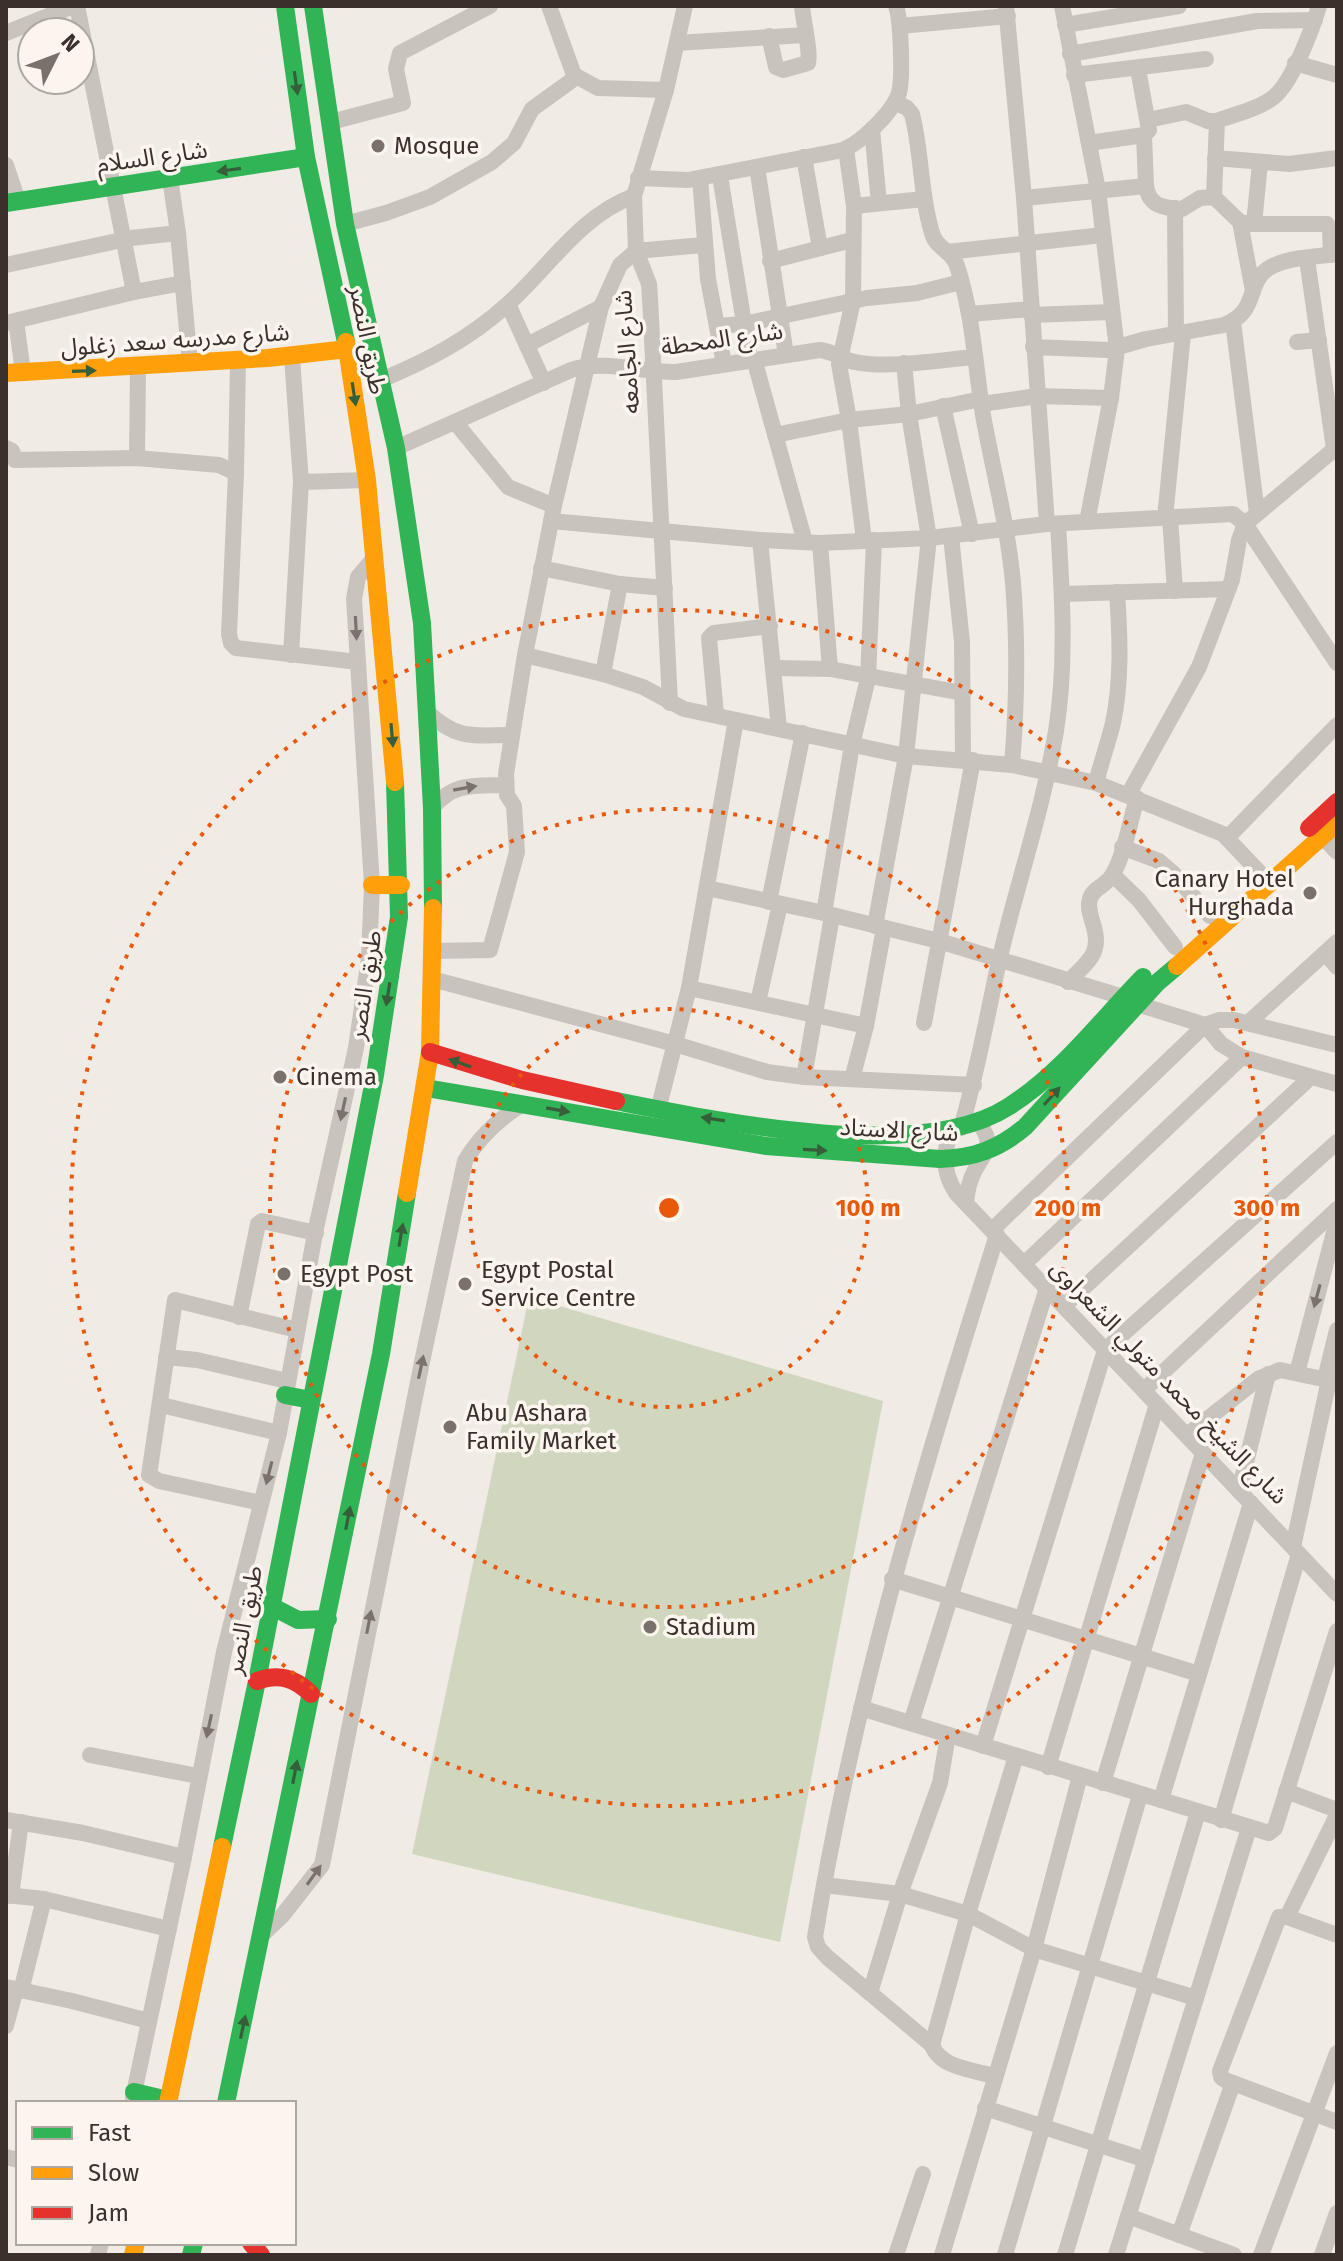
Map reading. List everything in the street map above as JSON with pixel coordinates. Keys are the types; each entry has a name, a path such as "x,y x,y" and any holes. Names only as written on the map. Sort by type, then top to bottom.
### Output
{"main road":[{"name":"طريق النصر","path":"168,2101 257,1681 375,1075 395,956 401,885 398,809 367,480 347,349 306,157 285,6"},
{"name":"طريق النصر","path":"226,2101 381,1354 430,1052 432,808 422,623 396,448 345,224 313,6"},
{"name":"شارع السلام","path":"12,202 306,157"},
{"name":"شارع مدرسه سعد زغلول","path":"14,373 138,369 292,358 347,349"},
{"path":"382,628 393,638 404,639 414,635 422,623"},
{"path":"387,682 407,673 425,684"},
{"name":"شارع الاستاد","path":"426,1088 766,1146 945,1159 988,1152 1006,1143 1025,1127 1175,947 1337,802"},
{"name":"شارع الاستاد","path":"430,1052 530,1083 658,1110 749,1124 839,1133 924,1133 964,1127 1000,1112 1037,1084 1086,1037 1179,962 1337,823"},
{"path":"372,885 401,885"},
{"path":"286,1388 311,1400"},
{"path":"271,1606 292,1619 304,1622 328,1619"},
{"path":"257,1681 280,1675 292,1678 311,1694"},
{"path":"133,2098 168,2101"}],"street":[{"path":"6,33 75,6 134,292"},
{"path":"331,122 403,103 396,69 400,53 490,6"},
{"path":"549,6 574,75 598,88 666,90"},
{"name":"شارع الجامعه","path":"670,703 649,284 636,251 634,196 666,90 685,6"},
{"path":"769,36 776,67 783,70 803,66 810,60 802,6"},
{"path":"638,178 675,181 720,176 846,149 872,129 895,102 900,85 900,26 896,6"},
{"path":"1062,6 1098,190 1117,349 1111,398 1087,522"},
{"path":"1065,25 1179,6"},
{"path":"900,26 957,13 1007,11 1024,198 1037,396 1062,594 1060,702 1048,772 1000,960 964,1127 946,1143 945,1159"},
{"path":"1070,54 1317,13"},
{"path":"1089,143 1146,128 1186,112 1208,121 1217,121 1274,97 1295,63 1317,13"},
{"path":"677,43 804,35"},
{"path":"1074,75 1206,59"},
{"path":"1295,63 1337,75"},
{"path":"1033,347 1117,349 1146,339 1233,322 1247,310 1259,278 1267,269 1281,263 1334,255 1327,224 1247,223 1214,197 1203,197 1184,208 1150,200 1146,186 1146,128 1138,69"},
{"path":"345,224 430,197 492,162 514,143 532,109 571,81 574,75"},
{"path":"895,102 912,114 924,199 936,243 957,263 970,314 973,357 1013,582 1018,665 1012,765"},
{"path":"1214,197 1217,121"},
{"path":"872,129 879,203"},
{"path":"804,1077 852,745 868,678 869,540 839,364 853,301 854,206 846,149"},
{"path":"804,157 820,248"},
{"path":"1215,158 1289,164 1337,158"},
{"path":"1253,291 1247,223 1260,163"},
{"path":"6,165 12,202"},
{"path":"757,167 786,355"},
{"path":"720,176 752,360 812,542 830,669"},
{"path":"170,178 190,363"},
{"path":"700,178 703,245 724,364"},
{"path":"1024,198 1146,186"},
{"path":"381,380 434,358 458,343 508,304 589,224 608,209 634,196"},
{"path":"854,206 924,199"},
{"path":"1175,208 1180,334 1167,518 1175,591"},
{"path":"6,265 125,239 178,233"},
{"path":"947,252 1103,235"},
{"path":"770,261 852,240"},
{"path":"433,951 490,950 517,852 514,806 505,785 512,735 541,568 601,307 620,265 636,251 703,245"},
{"path":"1068,982 1093,956 1097,947 1098,937 1089,901 1092,894 1113,875 1132,796 1199,667 1228,589 1239,540 1251,518 1336,448 1307,259"},
{"path":"717,326 744,324 853,301 917,293 961,282"},
{"path":"14,373 11,322 183,283"},
{"path":"508,304 544,383"},
{"path":"527,345 601,307"},
{"path":"970,314 1112,312"},
{"path":"1233,322 1251,518 1337,663"},
{"path":"1297,342 1319,340"},
{"name":"شارع المحطة","path":"396,448 586,366 639,369 653,373 820,350 840,354 853,362 904,363 973,357"},
{"path":"291,655 301,482 292,358"},
{"path":"238,361 231,643 236,648 358,662"},
{"path":"852,1079 866,1026 906,756 929,538 904,363"},
{"path":"137,458 138,369"},
{"path":"775,435 943,406 1037,396 1111,398"},
{"path":"943,406 972,534"},
{"path":"455,422 508,487 553,514 663,531 812,542 929,538 1053,524 1225,513 1251,518"},
{"path":"6,448 12,451 15,460 137,458 219,465 236,473"},
{"path":"301,482 367,480"},
{"path":"924,1023 968,760 962,642 951,536"},
{"path":"760,540 779,728"},
{"path":"133,2098 224,1652 279,1433 316,1233 356,1048 369,958 372,885 354,599 358,577 375,557"},
{"path":"541,568 620,584 665,588"},
{"path":"603,674 620,584"},
{"path":"1062,594 1228,589"},
{"path":"1096,783 1113,722 1119,680 1117,592"},
{"path":"716,714 709,638 714,633 770,626"},
{"path":"525,655 643,687 684,709 906,756 1012,765 1096,783 1228,837 1260,873"},
{"path":"774,668 830,669 963,693"},
{"path":"427,712 450,731 462,735 512,735"},
{"path":"658,1110 689,988 736,720"},
{"path":"1228,837 1337,725"},
{"path":"758,1002 803,733"},
{"path":"432,808 441,797 463,786 505,785"},
{"path":"1322,836 1337,852"},
{"path":"1122,847 1159,861 1210,916"},
{"path":"1113,875 1139,900 1175,947"},
{"path":"707,888 939,941 1205,1025 1221,1044 1242,1057 1337,1084"},
{"path":"1248,1023 1331,948 1337,967"},
{"path":"432,979 767,1072 804,1077 974,1085"},
{"path":"689,988 866,1026"},
{"path":"994,2076 945,2062 935,2053 932,2045 818,1947 815,1937 861,1708 892,1579 994,1232 1205,1025 1226,1020 1248,1023 1337,1045"},
{"path":"1024,1264 1242,1057"},
{"path":"1064,1306 1311,1077"},
{"path":"263,1934 282,1916 322,1865 465,1161 493,1125 523,1104"},
{"path":"964,1127 986,1137 988,1152 970,1181 966,1203"},
{"path":"983,1746 1105,1350 1337,1142"},
{"name":"شارع الشيخ محمد متولي الشعراوى","path":"945,1159 948,1181 966,1203 1337,1594"},
{"path":"1144,1390 1337,1209"},
{"path":"239,1317 258,1224 262,1221 316,1233"},
{"path":"1297,1373 1337,1221"},
{"path":"911,1723 1047,1288"},
{"path":"261,1503 152,1478 149,1469 175,1300 297,1330"},
{"path":"1221,1820 1296,1550 1330,1381 1337,1330"},
{"path":"166,1357 197,1360 286,1388"},
{"path":"1187,1435 1268,1374 1280,1370 1330,1381"},
{"path":"1239,1491 1268,1374"},
{"path":"1048,1767 1157,1404"},
{"path":"161,1405 279,1433"},
{"path":"1103,1783 1203,1453"},
{"path":"1161,1800 1251,1503"},
{"path":"892,1579 1199,1674"},
{"path":"861,1708 1266,1833 1271,1832 1286,1791 1337,1631"},
{"path":"870,1993 900,1894 940,1783 948,1735"},
{"path":"90,1755 198,1776"},
{"path":"932,2045 1016,1756"},
{"path":"942,2255 1034,1949 1080,1776"},
{"path":"1286,1791 1337,1812 1287,1917"},
{"path":"1005,2255 1140,1795"},
{"path":"1065,2255 1198,1812"},
{"path":"169,1929 44,1899 9,1896 13,1821 83,1833 184,1857"},
{"path":"1116,2255 1249,1828"},
{"path":"824,1885 900,1894 968,1914 1034,1949 1196,1998"},
{"path":"6,2026 14,1989 44,1899"},
{"path":"1337,1935 1279,1917 1220,2071 1221,2077 1233,2083 1337,2122"},
{"path":"14,1989 149,2021"},
{"path":"1261,2255 1337,2053"},
{"path":"1179,2235 1233,2083"},
{"path":"985,2108 1146,2160"},
{"path":"896,2255 923,2174"},
{"path":"1322,2255 1337,2213"},
{"path":"1128,2216 1234,2255"}],"green space":[{"name":"Stadium","path":"529,1297 883,1401 780,1942 412,1854"}],"traffic: fast":[{"path":"285,6 306,157 346,342"},
{"path":"313,6 345,224 396,448 422,623 432,808 433,908"},
{"path":"6,203 306,157"},
{"path":"222,1847 375,1075 399,917 395,782"},
{"path":"426,1088 766,1146 940,1159 964,1157 996,1147 1025,1127 1158,982 1177,966"},
{"path":"616,1101 761,1127 816,1133 923,1133 970,1124 1008,1107 1045,1079 1143,977"},
{"path":"226,2101 381,1354 407,1193"},
{"path":"285,1395 311,1400"},
{"path":"271,1606 298,1620 328,1619"},
{"path":"134,2092 168,2100"},
{"path":"191,2255 194,2245"}],"traffic: slow":[{"path":"346,342 367,480 395,782"},
{"path":"6,373 268,358 347,349"},
{"path":"1177,966 1337,823"},
{"path":"372,885 401,885"},
{"path":"407,1193 430,1052 433,908"},
{"path":"168,2101 222,1847"},
{"path":"133,2255 136,2245"}],"traffic: jam":[{"path":"1309,828 1337,802"},
{"path":"430,1052 522,1080 616,1101"},
{"path":"257,1681 272,1677 286,1678 311,1694"},
{"path":"253,2245 261,2255"}],"place":[{"name":"Mosque","path":"378,146"},
{"name":"Canary Hotel Hurghada","path":"1310,893"},
{"name":"Cinema","path":"280,1077"},
{"name":"Egypt Post","path":"284,1274"},
{"name":"Egypt Postal Service Centre","path":"465,1284"},
{"name":"Abu Ashara Family Market","path":"450,1427"},
{"name":"Stadium","path":"650,1627"}]}
